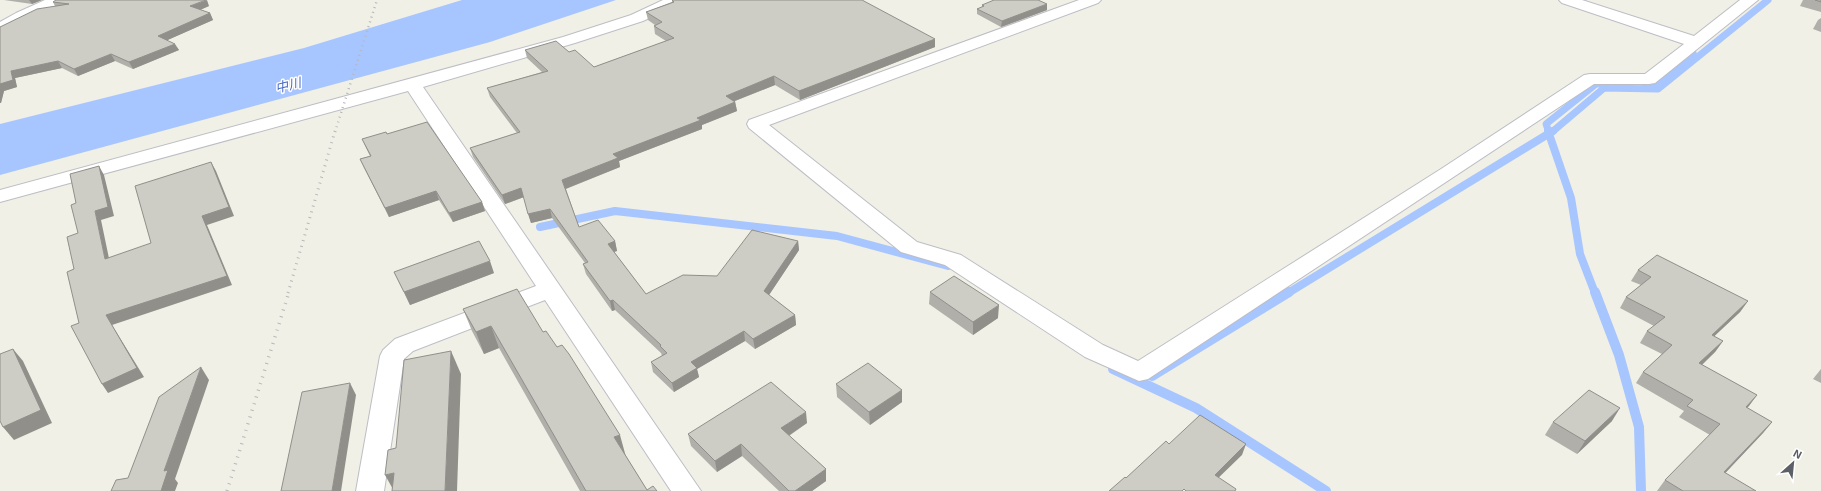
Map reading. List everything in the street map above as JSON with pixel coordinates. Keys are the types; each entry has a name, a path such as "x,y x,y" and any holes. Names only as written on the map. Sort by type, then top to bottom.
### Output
{"street":[{"path":"0,29 22,16 58,0"},
{"path":"0,196 569,40 637,18 676,0"},
{"path":"1093,0 756,124 909,247 954,260 1094,351 1139,372 1448,173 1590,79 1648,79 1750,0"},
{"path":"1567,0 1695,42"},
{"path":"412,84 687,491"},
{"path":"370,491 392,356 404,345 551,290"}],"water":[{"name":"中川","path":"462,0 616,0 490,42 0,175 0,124 304,48"}],"building":[{"path":"56,0 206,0 190,6 210,13 158,36 175,44 129,62 111,54 74,69 58,61 11,71 13,80 0,84 0,27 37,9 69,4 53,2"},
{"path":"672,0 862,0 935,39 799,91 774,76 726,96 735,102 697,118 701,120 613,154 618,158 562,180 579,227 598,220 615,241 608,244 646,294 683,275 717,276 752,230 798,241 764,291 795,315 753,339 744,331 691,362 697,368 672,383 651,362 667,353 660,346 661,345 613,300 610,301 583,264 588,262 550,209 528,214 521,188 502,195 470,148 520,132 487,88 548,71 525,50 556,41 569,52 575,50 594,67 674,38 654,26 662,22 646,12 674,2"},
{"path":"994,0 1038,0 1047,4 1002,21 977,9"},
{"path":"427,122 482,202 449,213 436,191 385,208 360,159 371,156 362,139 386,132 387,134"},
{"path":"211,162 229,207 202,216 227,276 106,315 137,368 102,384 71,326 79,323 67,272 74,269 67,237 78,233 71,205 76,203 70,174 99,166 108,207 95,211 105,259 151,243 135,186"},
{"path":"479,241 490,261 404,292 394,272"},
{"path":"1657,255 1748,301 1712,335 1723,341 1699,363 1757,395 1746,407 1772,422 1724,472 1756,491 1683,491 1665,480 1720,424 1687,406 1693,400 1643,372 1672,345 1647,331 1665,317 1626,297 1651,277 1638,270"},
{"path":"954,276 999,305 973,322 930,292"},
{"path":"517,289 543,332 546,331 557,347 562,345 569,354 620,435 614,437 647,490 653,486 657,491 586,491 491,326 476,332 463,309"},
{"path":"13,349 41,410 3,427 0,421 0,354"},
{"path":"451,351 445,491 392,491 394,473 385,475 388,450 396,448 404,360"},
{"path":"868,363 902,390 869,412 836,384"},
{"path":"201,367 164,471 168,470 161,491 111,491 116,480 128,478 159,397"},
{"path":"771,382 806,412 781,428 826,469 795,491 789,491 741,444 715,461 688,434"},
{"path":"350,383 332,491 281,491 302,392"},
{"path":"1589,390 1620,408 1585,441 1553,422"},
{"path":"1200,415 1246,444 1215,475 1236,489 1235,491 1186,491 1184,489 1182,491 1109,491 1125,477 1126,478 1166,441 1169,444"}],"waterway":[{"path":"1552,132 1604,88 1658,89 1768,0"},
{"path":"1645,86 1651,86 1693,53"},
{"path":"1549,132 1546,124 1596,84 1606,84"},
{"path":"1549,134 1553,131"},
{"path":"1288,293 1549,134"},
{"path":"1549,134 1571,198 1580,254 1595,293"},
{"path":"540,227 615,211 837,236 948,266"},
{"path":"1152,376 1289,292"},
{"path":"1595,292 1619,355 1639,427 1641,491"},
{"path":"1113,369 1196,408 1326,491"}],"railway":[{"path":"335,132 377,0"},
{"path":"288,293 335,131"},
{"path":"227,491 289,292"}]}
